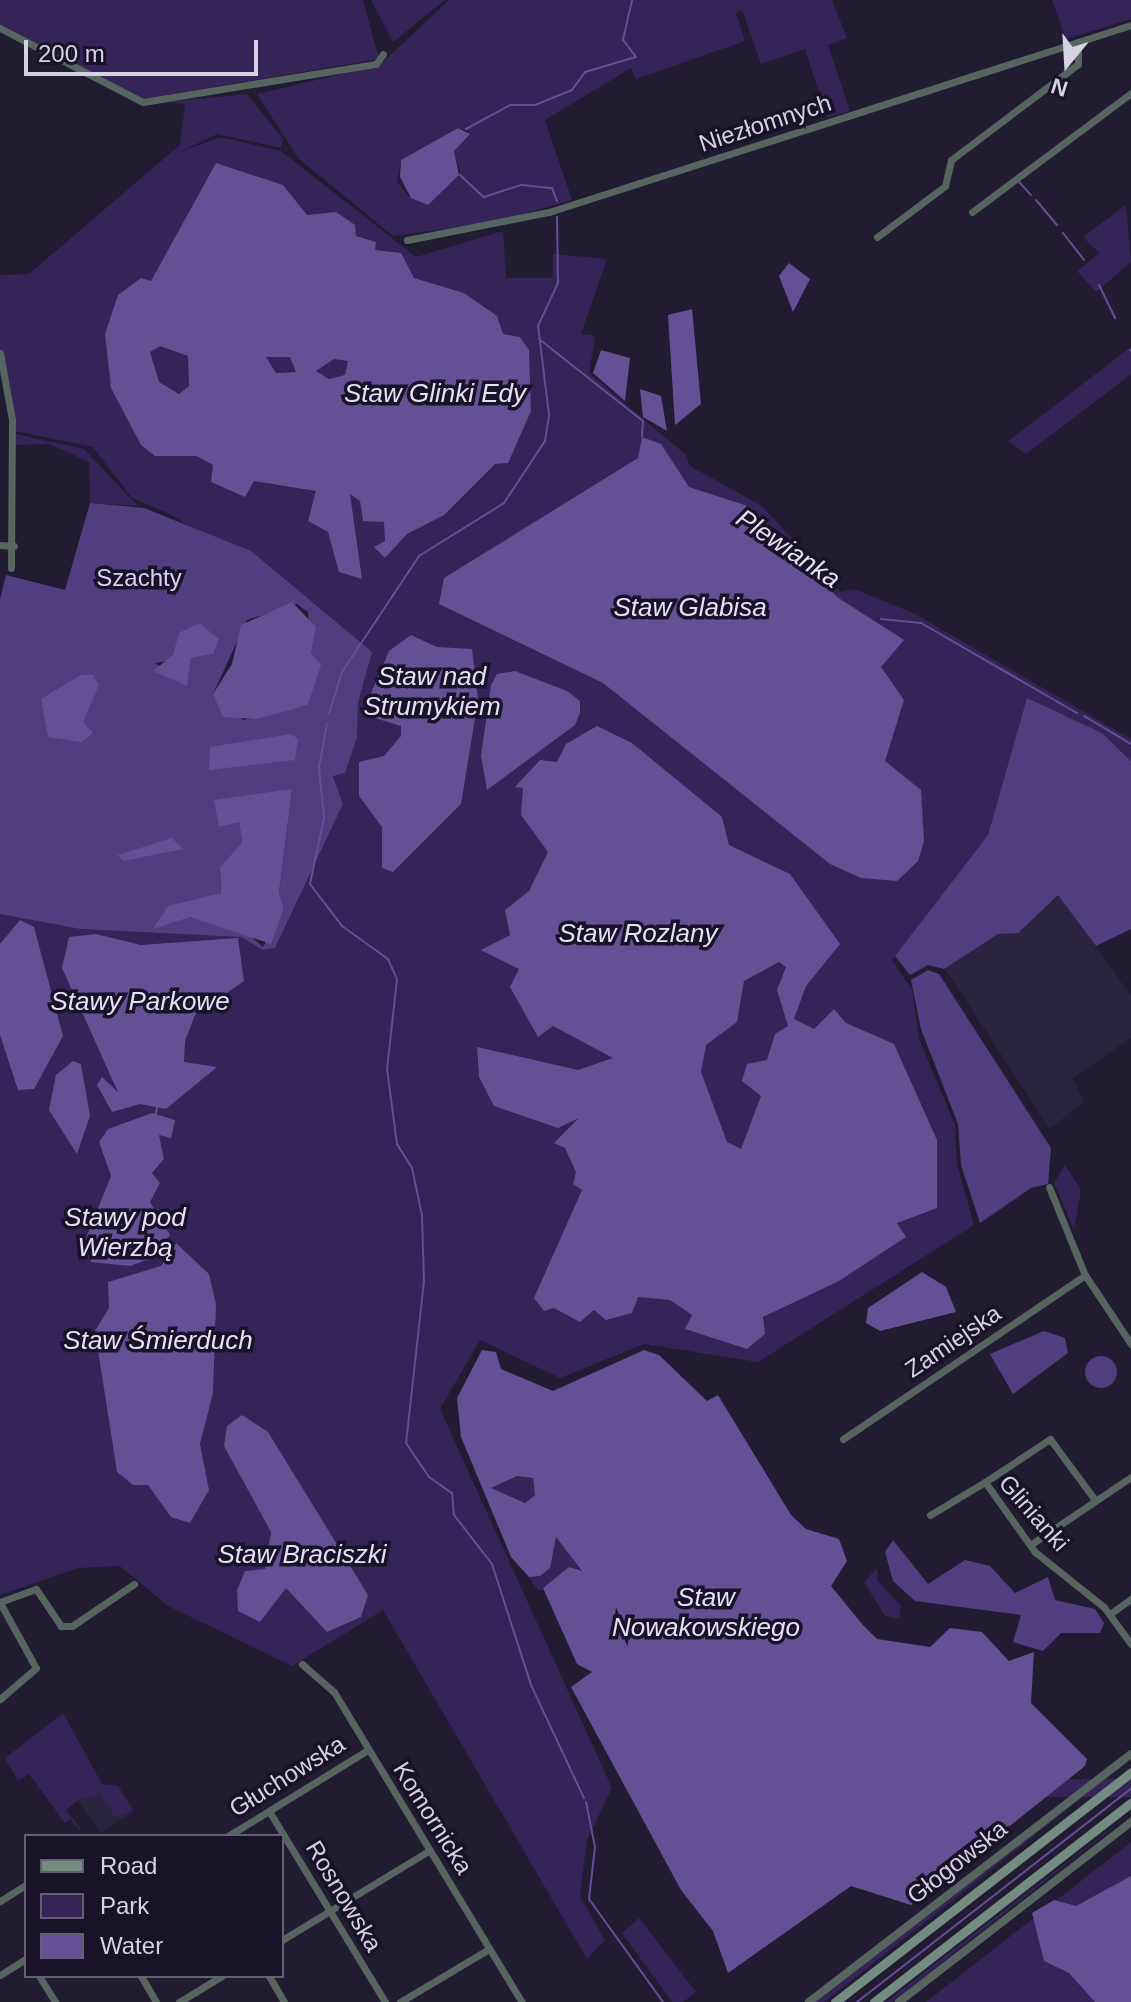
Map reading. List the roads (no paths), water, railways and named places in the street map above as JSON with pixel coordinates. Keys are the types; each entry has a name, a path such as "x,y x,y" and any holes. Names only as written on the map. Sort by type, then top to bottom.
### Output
{"main road":[{"name":"Głogowska","path":"835,2002 1131,1772"},
{"path":"874,2002 1131,1803"}],"street":[{"name":"Niezłomnych","path":"407,240 549,212 1131,25"},
{"path":"0,28 143,102 376,64 383,54"},
{"path":"877,237 945,186 951,160 1078,64 1078,42"},
{"path":"972,212 1131,93"},
{"path":"0,353 12,432 14,546 11,568"},
{"path":"0,432 12,432"},
{"path":"0,545 14,546"},
{"path":"1049,1187 1085,1275 1131,1344"},
{"name":"Zamiejska","path":"843,1439 1085,1275"},
{"path":"985,1482 1050,1439 1095,1500"},
{"path":"1030,1545 1131,1477"},
{"name":"Glinianki","path":"930,1515 985,1482 1030,1545 1110,1614 1131,1644"},
{"path":"0,1699 36,1668 0,1602 36,1589 61,1626 72,1626 134,1584"},
{"path":"1110,1614 1131,1599"},
{"name":"Komornicka","path":"302,1664 323,1677 522,2002"},
{"name":"Głuchowska","path":"231,1834 368,1750"},
{"name":"Głogowska","path":"809,2002 1131,1754"},
{"name":"Rosnowska","path":"269,1811 282,1834"},
{"path":"899,2002 1131,1822"},
{"name":"Rosnowska","path":"284,1837 385,2002"},
{"path":"284,1939 430,1850"},
{"path":"0,1901 24,1886"},
{"path":"400,2002 489,1949"},
{"path":"0,1975 24,1960"},
{"path":"40,1978 55,2002"},
{"path":"142,1978 156,2002"},
{"path":"185,2000 219,1978"},
{"path":"270,1978 284,2002"}],"water":[{"path":"458,128 470,134 454,151 459,175 428,205 411,198 400,177 401,160"},
{"name":"Staw Glinki Edy","path":"216,163 283,185 307,215 336,212 355,225 356,236 376,242 375,250 401,253 414,278 464,293 497,316 503,334 520,337 529,350 531,411 508,463 495,464 444,515 407,534 385,558 374,547 385,541 384,522 363,521 360,501 350,494 362,579 339,572 328,532 308,521 316,491 254,481 245,497 211,482 213,465 197,456 155,456 141,445 111,388 105,334 118,295 141,278 151,281","holes":["160,346 188,356 189,386 179,394 159,382 150,352","266,357 290,357 296,372 276,373","334,359 348,361 345,375 329,379 316,371"]},
{"path":"789,263 810,279 793,312 779,276"},
{"path":"692,309 701,404 675,425 668,315"},
{"path":"601,350 630,358 625,401 593,373"},
{"path":"640,389 661,396 667,431 643,417"},
{"name":"Staw Glabisa","path":"642,437 661,444 689,487 751,507 837,597 904,640 881,667 904,700 885,761 921,790 924,841 918,861 897,881 861,878 830,864 603,683 439,604 444,578 638,458"},
{"path":"292,602 316,627 311,653 321,665 308,705 256,719 223,717 213,694 232,664 241,625"},
{"path":"199,623 219,639 213,654 191,658 187,686 153,671 173,655 179,633"},
{"name":"Staw nad Strumykiem","path":"411,635 437,647 472,649 478,700 461,804 393,872 382,868 382,827 359,796 359,762 384,756 401,736 401,726 375,718 369,698 389,651"},
{"path":"515,671 567,691 580,701 580,713 575,725 487,790 481,756 491,685 497,674"},
{"path":"81,675 93,675 99,685 83,722 93,733 82,742 48,737 41,699"},
{"name":"Staw Rozlany","path":"597,726 632,743 722,817 729,845 790,874 840,944 806,986 794,1019 814,1029 834,1009 846,1023 894,1044 937,1140 937,1208 897,1223 906,1237 839,1281 763,1317 765,1334 747,1349 685,1329 692,1315 670,1300 638,1297 632,1313 606,1320 594,1310 580,1322 554,1308 544,1311 534,1298 582,1190 573,1184 576,1172 565,1148 554,1143 579,1118 558,1128 494,1106 479,1077 477,1047 578,1070 613,1058 553,1026 538,1037 510,987 519,969 481,950 510,935 505,910 529,891 548,852 521,815 523,788 515,787 540,760 557,762 566,744","holes":["779,962 786,967 777,990 788,1026 775,1034 767,1060 747,1064 742,1081 761,1096 741,1149 727,1142 701,1072 706,1045 737,1022 744,981"]},
{"path":"291,734 298,739 295,760 209,770 210,747"},
{"name":"Stawy Parkowe","path":"292,789 279,893 284,908 271,944 190,917 153,929 168,906 221,893 220,867 242,842 239,822 219,827 214,800"},
{"path":"172,838 183,849 123,861 118,855"},
{"path":"20,920 34,927 63,1036 34,1089 18,1090 0,1035 0,944"},
{"name":"Stawy Parkowe","path":"96,934 141,945 238,938 244,981 195,1015 185,1041 184,1062 217,1067 166,1109 140,1104 112,1112 97,1085 102,1077 118,1092 62,968 69,937"},
{"path":"73,1061 81,1064 90,1116 77,1154 49,1110 56,1075"},
{"name":"Stawy pod Wierzbą","path":"152,1113 175,1120 171,1138 159,1135 164,1159 152,1173 160,1183 150,1202 170,1235 149,1259 130,1266 91,1262 84,1243 111,1176 99,1142 108,1129"},
{"name":"Staw Śmierduch","path":"176,1243 209,1274 216,1304 213,1393 200,1444 209,1490 190,1523 171,1517 148,1485 133,1485 117,1472 95,1331 109,1308 108,1282 161,1266"},
{"path":"922,1272 946,1287 956,1312 880,1331 866,1323 868,1308"},
{"name":"Staw Nowakowskiego","path":"482,1350 496,1352 501,1369 553,1391 644,1350 659,1355 707,1401 718,1395 791,1515 806,1529 839,1539 847,1561 831,1586 877,1639 930,1647 950,1628 982,1632 1009,1661 1034,1652 1031,1703 1087,1759 1085,1766 911,1905 851,1886 728,1973 713,1931 681,1890 571,1687 592,1672 577,1664 543,1588 569,1567 582,1571 556,1537 550,1568 540,1576 529,1577 511,1557 461,1437 457,1398","holes":["517,1476 533,1478 535,1495 525,1503 491,1488"]},
{"name":"Staw Braciszki","path":"242,1415 268,1432 368,1595 361,1617 327,1632 286,1588 260,1622 238,1611 237,1590 245,1571 265,1569 271,1532 224,1446 227,1426"},
{"path":"1131,1876 1131,2002 1095,2002 1069,1973 1044,1961 1032,1913 1054,1900 1076,1906"}],"waterway":[{"path":"466,129 510,105 535,105 572,90 585,72 636,57 623,40 632,0"},
{"path":"460,175 484,197 522,185 552,188 557,201"},
{"path":"1018,181 1031,195"},
{"path":"1036,200 1057,225"},
{"path":"329,714 342,672 419,556 504,503 545,441 549,415 538,326 558,283 557,217"},
{"path":"1063,233 1084,260"},
{"path":"1099,285 1115,318"},
{"name":"Plewianka","path":"539,339 643,421 642,436"},
{"name":"Plewianka","path":"881,619 921,623 1077,713"},
{"name":"Plewianka","path":"1084,716 1131,744"},
{"path":"327,724 319,767 324,818 310,884 342,926 388,959 397,979 387,1069 397,1144 412,1168 422,1215 424,1281 406,1443 429,1477 452,1493 454,1515 492,1564 531,1685 584,1798"},
{"path":"156,1114 157,1107"},
{"path":"857,2002 1131,1789"},
{"path":"586,1802 595,1847 589,1899 663,2002"}],"park label":[{"name":"Szachty","path":"139,578"}]}
